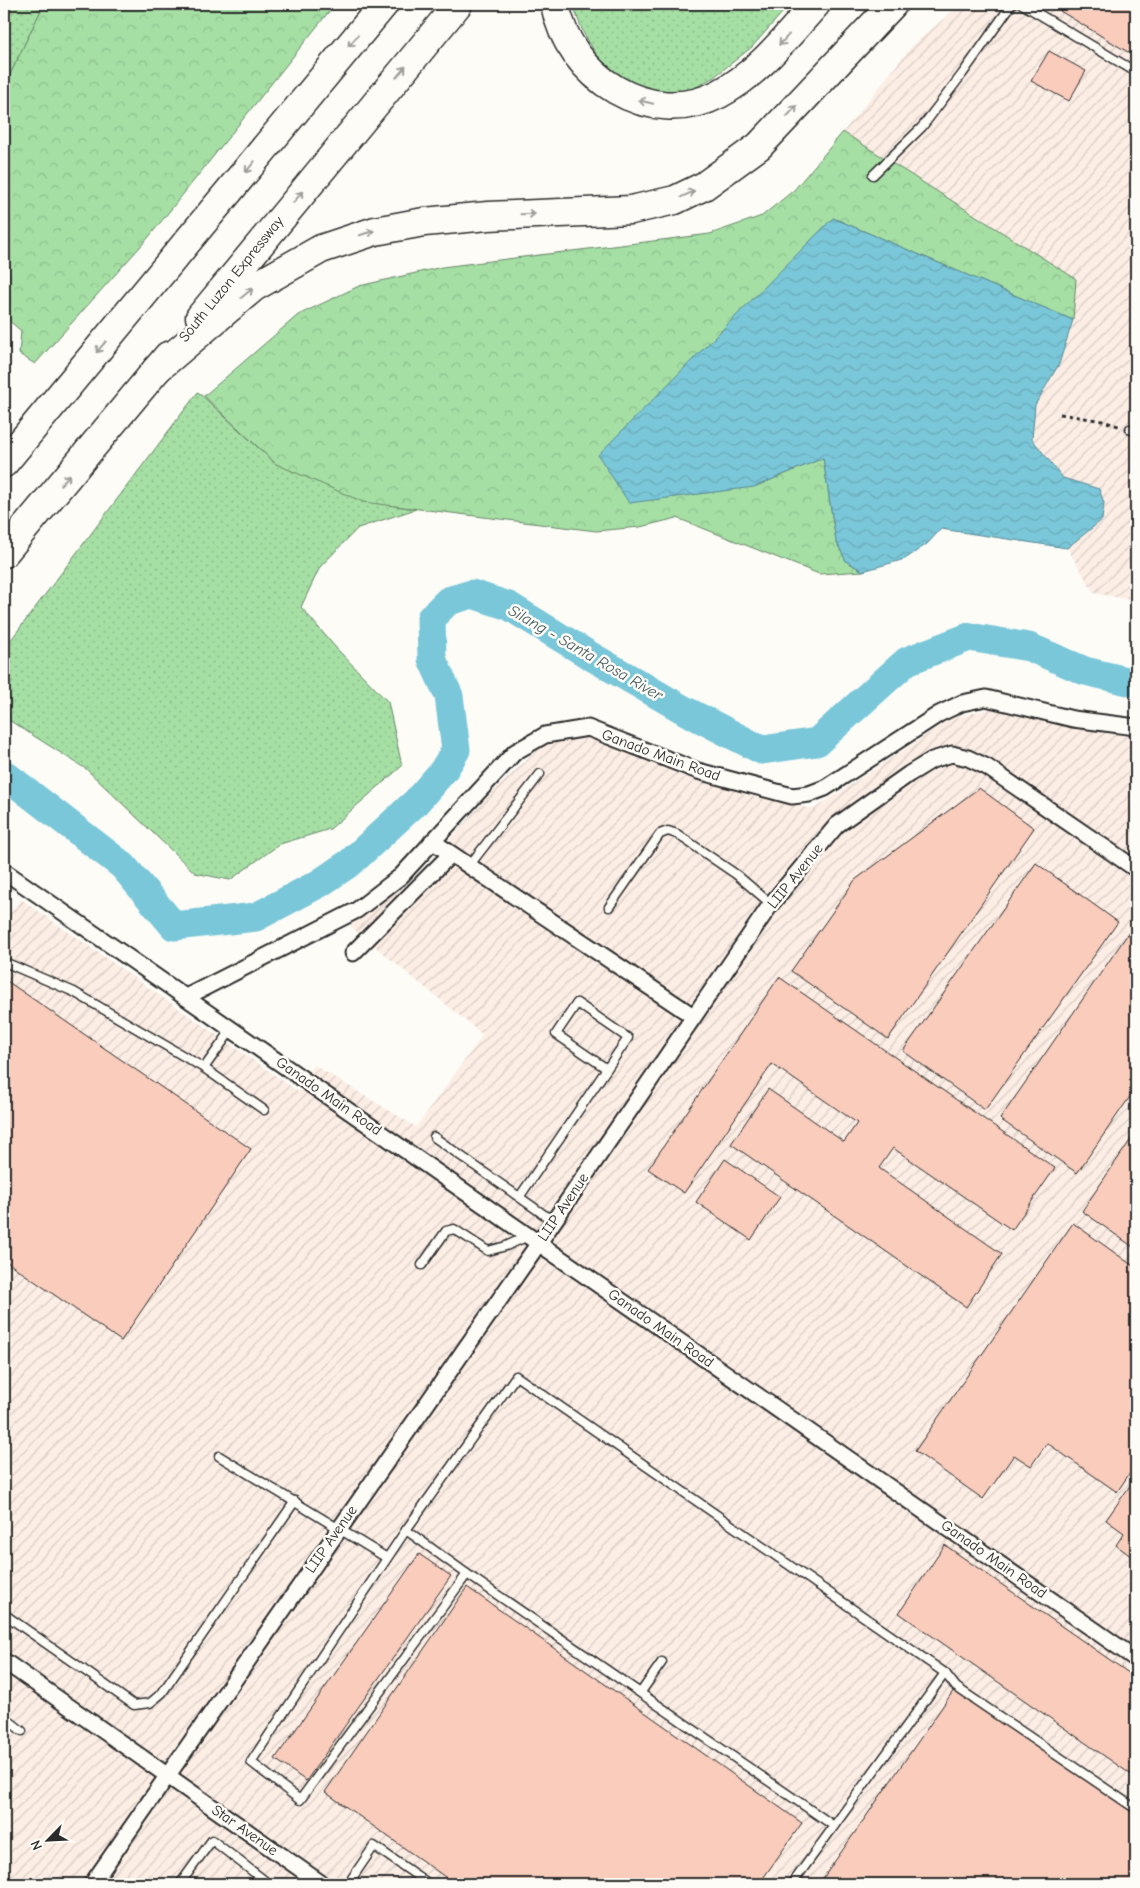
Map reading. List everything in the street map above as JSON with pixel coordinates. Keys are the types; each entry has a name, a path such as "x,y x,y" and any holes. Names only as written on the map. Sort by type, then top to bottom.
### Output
{"highway":[{"path":"4,463 384,4"},
{"name":"South Luzon Expressway","path":"4,553 458,4"},
{"path":"556,4 561,23 569,41 592,73 608,86 627,96 649,103 672,105 705,100 736,84 773,52 816,4"},
{"path":"156,370 254,287 321,249 375,231 424,222 488,216 631,210 675,200 704,186 759,146 893,4"}],"street":[{"name":"Ganado Main Road","path":"186,997 357,910 401,876 515,752 545,735 588,728 698,771 792,796 809,794 825,788 939,714 962,703 986,698 1073,719 1136,727"},
{"name":"LIIP Avenue","path":"92,1884 339,1528 534,1239 553,1221 771,904 837,825 909,774 932,760 952,754 968,758 986,766 1136,869"},
{"path":"432,841 693,1016"},
{"path":"353,954 451,854"},
{"name":"Ganado Main Road","path":"4,871 1136,1659"},
{"name":"Star Avenue","path":"4,1661 322,1884"}],"lane":[{"path":"873,175 922,127 1012,4"},
{"path":"1022,4 1136,72"},
{"path":"469,866 540,774"},
{"path":"609,908 660,834 668,831 677,834 737,875 771,904"},
{"path":"9,964 74,992 204,1068 264,1110"},
{"path":"520,1196 607,1069 628,1038 577,1003 556,1034 607,1069"},
{"path":"204,1068 232,1029"},
{"path":"434,1137 553,1221"},
{"path":"422,1265 446,1231 454,1228 488,1251 534,1239"},
{"path":"467,1574 300,1800 251,1762 406,1530 516,1376 946,1673 956,1687 1136,1809"},
{"path":"219,1456 387,1558"},
{"path":"4,1614 134,1705 150,1703 162,1694 295,1501"},
{"path":"406,1530 834,1826"},
{"path":"641,1692 662,1662"},
{"path":"792,1884 946,1673"},
{"path":"4,1717 22,1731"},
{"path":"180,1884 212,1840 269,1884"},
{"path":"348,1884 374,1846 429,1884"}],"path":[{"path":"1060,414 1104,421 1133,431"}],"shaded area":[{"path":"961,4 1136,4 1136,601 1094,593 1067,548 941,529 927,544 905,559 863,571 819,574 677,518 640,527 596,531 565,464 843,132 912,46"},
{"path":"1001,706 1057,723 1136,731 1136,1884 4,1884 4,921 21,899 299,1092 314,1065 416,1127 483,1035 350,926 418,876 490,794 545,743 575,737 594,738 748,795 814,809 952,718"}],"green space":[{"path":"4,4 44,4 4,87"},
{"path":"44,4 335,4 148,238 35,364 19,354 21,331 4,316 4,87"},
{"path":"575,4 790,4 752,47 714,77 686,93 657,95 612,76 584,34 574,9"},
{"path":"843,132 1076,279 1073,320 833,218 754,487 823,458 836,541 846,561 863,571 819,574 677,518 640,527 596,531 363,502 276,464 204,396 298,315 359,286 442,267 710,234 762,216 794,190"},
{"path":"198,392 276,464 395,506 416,509 358,528 320,567 301,607 336,648 388,702 402,766 330,829 280,844 230,880 195,873 86,769 4,717 4,649"}],"water":[{"path":"833,218 1073,320 1059,364 1035,405 1032,439 1063,478 1099,489 1104,503 1102,520 1067,548 941,529 927,544 905,559 863,571 846,561 836,541 823,458 754,487 629,503 598,455"}],"building":[{"path":"1065,4 1136,4 1136,57 1060,11"},
{"path":"1049,51 1086,71 1069,101 1031,81"},
{"path":"979,788 1034,828 888,1039 791,971 855,880"},
{"path":"1036,863 1118,922 985,1110 903,1051"},
{"path":"1136,922 1136,1088 1077,1173 1000,1119"},
{"path":"779,977 1055,1168 1012,1230 893,1148 879,1168 1002,1254 966,1307 731,1144 768,1089 844,1142 857,1123 772,1064 684,1193 648,1169"},
{"path":"4,979 251,1149 121,1341 4,1260"},
{"path":"1136,1132 1136,1249 1082,1211"},
{"path":"725,1159 780,1197 751,1240 696,1202"},
{"path":"1073,1223 1136,1268 1136,1464 1117,1492 1047,1443 1031,1466 1014,1455 983,1499 915,1451"},
{"path":"1136,1477 1136,1560 1116,1545 1124,1533 1106,1520"},
{"path":"945,1545 1136,1678 1136,1778 899,1613"},
{"path":"419,1554 451,1576 306,1781 275,1759"},
{"path":"467,1587 802,1823 759,1884 455,1884 325,1792"},
{"path":"956,1687 1136,1814 1136,1884 819,1884"}],"waterway":[{"name":"Silang - Santa Rosa River","path":"4,774 123,866 174,926 256,917 320,883 351,862 416,802 443,771 456,750 449,696 432,659 431,618 448,601 472,594 509,606 684,710 762,750 817,742 907,661 969,637 1029,647 1085,671 1136,683"}]}
